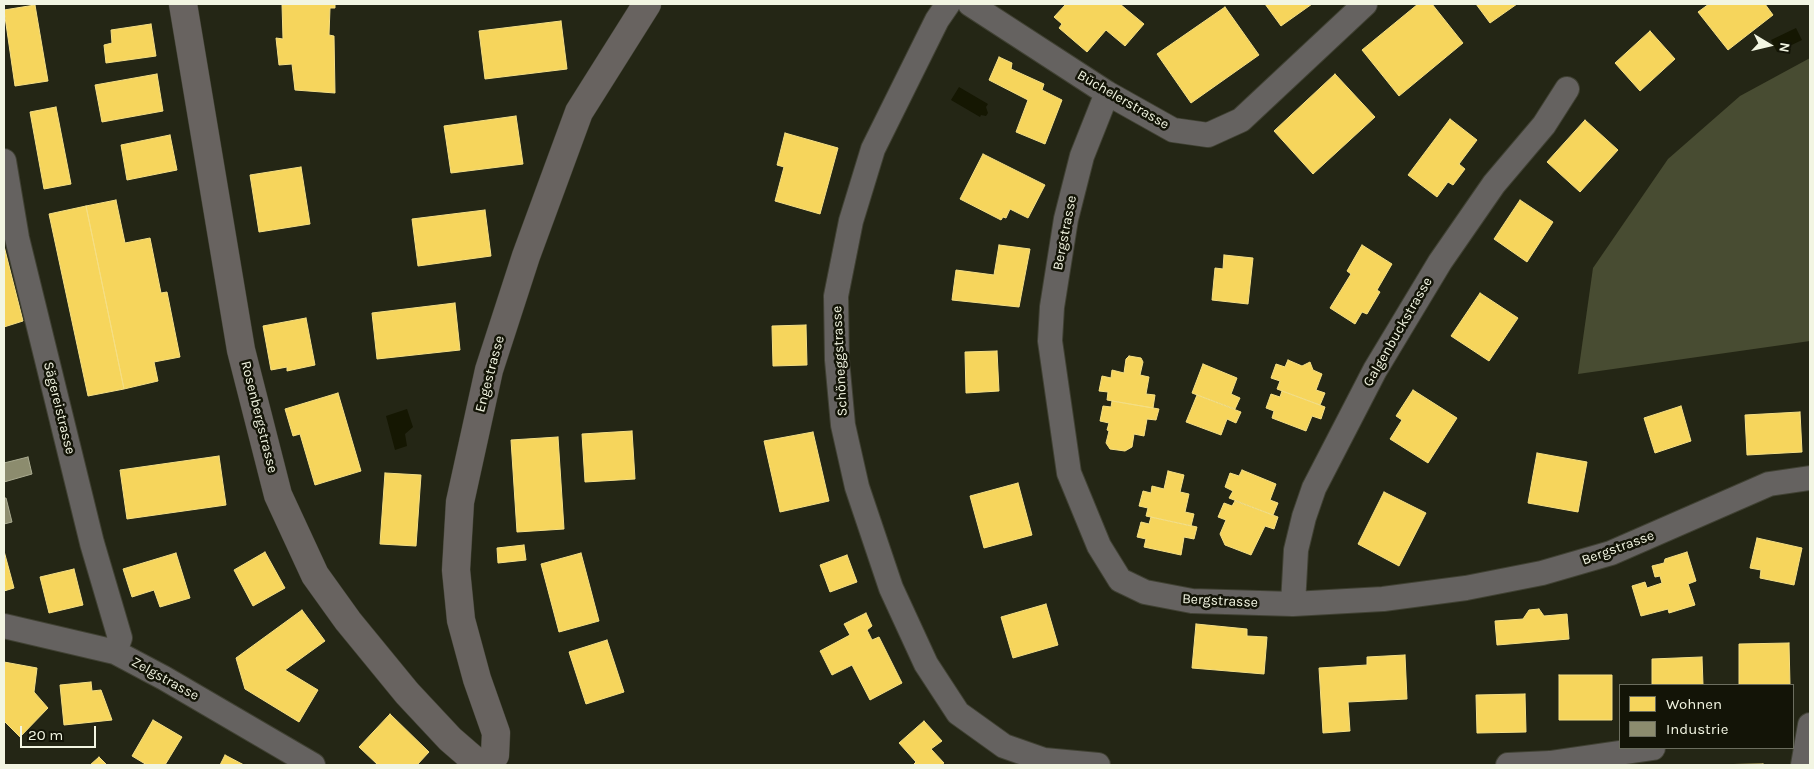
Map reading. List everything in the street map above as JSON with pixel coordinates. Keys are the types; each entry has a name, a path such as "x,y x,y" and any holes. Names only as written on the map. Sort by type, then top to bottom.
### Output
{"street":[{"name":"Rosenbergstrasse","path":"183,4 242,350 278,495 315,575 348,621 413,700 450,739 480,765"},
{"name":"Engestrasse","path":"486,765 495,755 496,733 477,679 461,620 456,570 461,493 489,370 526,256 579,112 647,4"},
{"name":"Schöneggstrasse","path":"948,4 938,20 873,149 850,221 836,296 836,360 843,425 857,487 892,588 926,664 958,713 1004,746 1044,760 1098,765"},
{"name":"Büchelerstrasse","path":"970,4 1107,94 1173,130 1208,135 1241,120 1365,4"},
{"name":"Galgenbuckstrasse","path":"1293,604 1296,550 1309,502 1314,488 1375,370 1440,262 1494,184 1544,125 1567,89"},
{"name":"Bergstrasse","path":"1107,94 1082,156 1066,219 1052,307 1050,341 1069,473 1098,546 1120,580 1145,592 1192,601 1293,604 1383,599 1466,588 1542,573 1611,553 1770,484 1810,478"},
{"name":"Sägereistrasse","path":"4,161 17,238 92,543 120,638 115,652"},
{"name":"Zelgstrasse","path":"4,626 115,652 164,678 313,765"},
{"path":"1800,755 1810,726"},
{"path":"1508,765 1550,763 1646,749"}],"shaded area":[{"path":"1796,28 1802,40 1777,52 1771,40"},
{"path":"1810,58 1810,341 1578,374 1593,268 1668,159 1740,96"},
{"path":"959,87 988,104 986,116 981,115 980,117 951,100"},
{"path":"407,409 413,427 405,434 407,446 395,450 386,416"}],"building: Wohnen":[{"path":"282,4 335,4 335,8 330,8 329,35 334,36 335,93 295,90 292,64 279,65 276,38 283,39"},
{"path":"1066,4 1120,4 1144,24 1125,46 1106,30 1087,52 1059,28 1062,24 1054,17"},
{"path":"1265,4 1312,4 1281,26"},
{"path":"1418,4 1432,4 1463,43 1399,96 1362,50"},
{"path":"1476,4 1517,4 1490,23"},
{"path":"1709,4 1765,4 1773,15 1728,50 1698,12"},
{"path":"35,5 48,81 15,86 4,10"},
{"path":"1225,7 1259,55 1191,103 1157,54"},
{"path":"561,21 567,69 485,79 479,31"},
{"path":"151,24 156,56 106,63 104,45 112,43 111,30"},
{"path":"1650,31 1675,59 1640,91 1615,63"},
{"path":"999,57 1012,63 1011,69 1044,84 1042,90 1062,100 1045,144 1016,132 1028,100 989,80"},
{"path":"157,74 163,111 102,122 95,85"},
{"path":"1335,74 1375,117 1313,174 1274,131"},
{"path":"56,107 71,184 44,189 30,112"},
{"path":"516,116 523,164 451,173 444,126"},
{"path":"1450,119 1477,140 1459,164 1465,169 1453,185 1448,182 1437,197 1408,175"},
{"path":"1585,120 1618,150 1580,192 1547,162"},
{"path":"785,133 838,148 820,214 775,201 784,167 777,165"},
{"path":"170,135 177,170 127,180 121,145"},
{"path":"983,154 1045,185 1028,218 1010,209 1006,218 1003,217 1001,220 960,199"},
{"path":"301,167 310,224 259,232 250,175"},
{"path":"116,200 125,243 150,238 161,293 167,292 180,357 154,362 158,381 124,389 86,206"},
{"path":"1520,200 1553,222 1527,262 1494,239"},
{"path":"86,206 124,389 88,396 49,214"},
{"path":"485,210 491,256 418,266 412,219"},
{"path":"999,245 1030,249 1019,307 952,300 956,270 994,275"},
{"path":"1362,245 1392,264 1377,290 1380,292 1367,314 1362,312 1355,324 1330,308 1351,274 1347,271"},
{"path":"4,246 23,321 4,327"},
{"path":"1224,255 1253,258 1248,304 1212,300 1215,268 1223,269"},
{"path":"1480,293 1518,318 1489,361 1451,336"},
{"path":"455,303 460,350 377,359 372,313"},
{"path":"306,318 315,365 287,371 287,367 271,370 263,326"},
{"path":"806,325 807,365 773,366 772,326"},
{"path":"997,351 999,391 966,393 965,352"},
{"path":"1129,356 1141,358 1143,362 1140,375 1149,377 1146,394 1155,395 1153,408 1107,400 1108,392 1099,391 1102,376 1111,378 1112,370 1124,373 1126,359"},
{"path":"1288,360 1302,366 1310,362 1313,370 1322,374 1316,390 1325,393 1320,405 1277,389 1280,381 1271,378 1276,364 1285,367"},
{"path":"1203,364 1237,378 1231,394 1240,398 1235,409 1192,393"},
{"path":"1413,390 1457,418 1428,463 1390,439 1402,420 1396,416"},
{"path":"1282,391 1325,407 1321,419 1312,416 1306,431 1272,418 1274,411 1266,408 1271,394 1280,397"},
{"path":"338,393 361,471 315,485 300,434 293,436 285,409"},
{"path":"1197,395 1241,412 1236,423 1227,419 1221,435 1186,422"},
{"path":"1112,401 1159,409 1156,420 1147,419 1144,436 1134,434 1132,447 1125,451 1110,449 1106,443 1109,423 1100,421 1103,406 1111,407"},
{"path":"1681,406 1691,441 1655,453 1644,418"},
{"path":"1800,412 1802,452 1747,455 1745,415"},
{"path":"632,431 635,479 585,482 582,434"},
{"path":"813,432 829,501 780,512 764,441"},
{"path":"558,437 564,529 517,532 511,440"},
{"path":"1537,453 1587,462 1578,512 1528,503"},
{"path":"219,456 226,505 127,519 120,470"},
{"path":"1242,470 1276,484 1270,500 1278,503 1273,515 1229,498 1233,491 1225,487 1230,473 1239,476"},
{"path":"1168,471 1184,475 1180,492 1189,494 1185,512 1194,514 1191,526 1146,516 1148,508 1139,506 1143,491 1151,493 1152,486 1164,489"},
{"path":"385,473 421,475 416,546 380,544"},
{"path":"1018,483 1032,535 984,548 970,496"},
{"path":"1384,492 1426,513 1399,566 1358,544"},
{"path":"1235,501 1278,517 1274,529 1265,526 1251,555 1225,545 1220,534 1226,520 1218,517 1224,503 1232,506"},
{"path":"1151,517 1197,527 1194,539 1184,537 1181,555 1144,547 1146,539 1137,537 1141,522 1149,524"},
{"path":"1757,538 1802,548 1794,585 1760,578 1761,570 1750,568"},
{"path":"524,545 526,560 498,563 497,548"},
{"path":"4,551 14,588 4,591"},
{"path":"265,552 285,588 253,606 234,570"},
{"path":"1687,552 1696,581 1688,584 1695,605 1669,613 1668,609 1641,616 1632,586 1645,582 1647,588 1662,583 1660,576 1655,577 1652,566 1664,563 1665,559"},
{"path":"176,553 190,598 160,607 154,590 132,597 123,569"},
{"path":"581,553 599,621 559,632 541,564"},
{"path":"847,555 857,582 830,592 820,565"},
{"path":"74,569 83,605 49,613 40,577"},
{"path":"1046,604 1058,645 1013,658 1001,617"},
{"path":"1539,609 1544,616 1567,614 1569,639 1497,645 1495,621 1523,619 1529,610"},
{"path":"302,610 325,641 285,670 318,690 299,722 245,689 236,658"},
{"path":"866,613 872,626 867,630 872,640 879,637 902,683 870,700 852,665 832,675 820,651 850,635 844,624"},
{"path":"1196,624 1247,629 1247,636 1267,637 1264,674 1192,668"},
{"path":"607,640 624,692 586,704 569,652"},
{"path":"1789,643 1790,684 1739,684 1739,644"},
{"path":"1405,655 1407,699 1348,702 1350,731 1323,733 1319,668 1367,665 1367,657"},
{"path":"1702,657 1703,684 1652,684 1652,659"},
{"path":"4,662 37,668 34,692 48,708 20,737 4,721"},
{"path":"1559,675 1612,675 1612,720 1559,720"},
{"path":"91,682 92,691 101,690 112,720 64,725 60,685"},
{"path":"1525,694 1526,732 1477,733 1476,695"},
{"path":"390,714 429,752 417,765 378,765 359,747"},
{"path":"153,720 182,737 165,765 147,765 132,756"},
{"path":"924,721 942,741 931,749 944,763 941,765 913,765 916,762 899,743"},
{"path":"225,755 244,765 220,765"},
{"path":"99,757 107,765 90,765"},
{"path":"1763,764 1763,765 1704,765"}],"building: Industrie":[{"path":"28,457 32,474 4,482 4,463"},
{"path":"4,498 6,498 12,522 4,524"}]}
